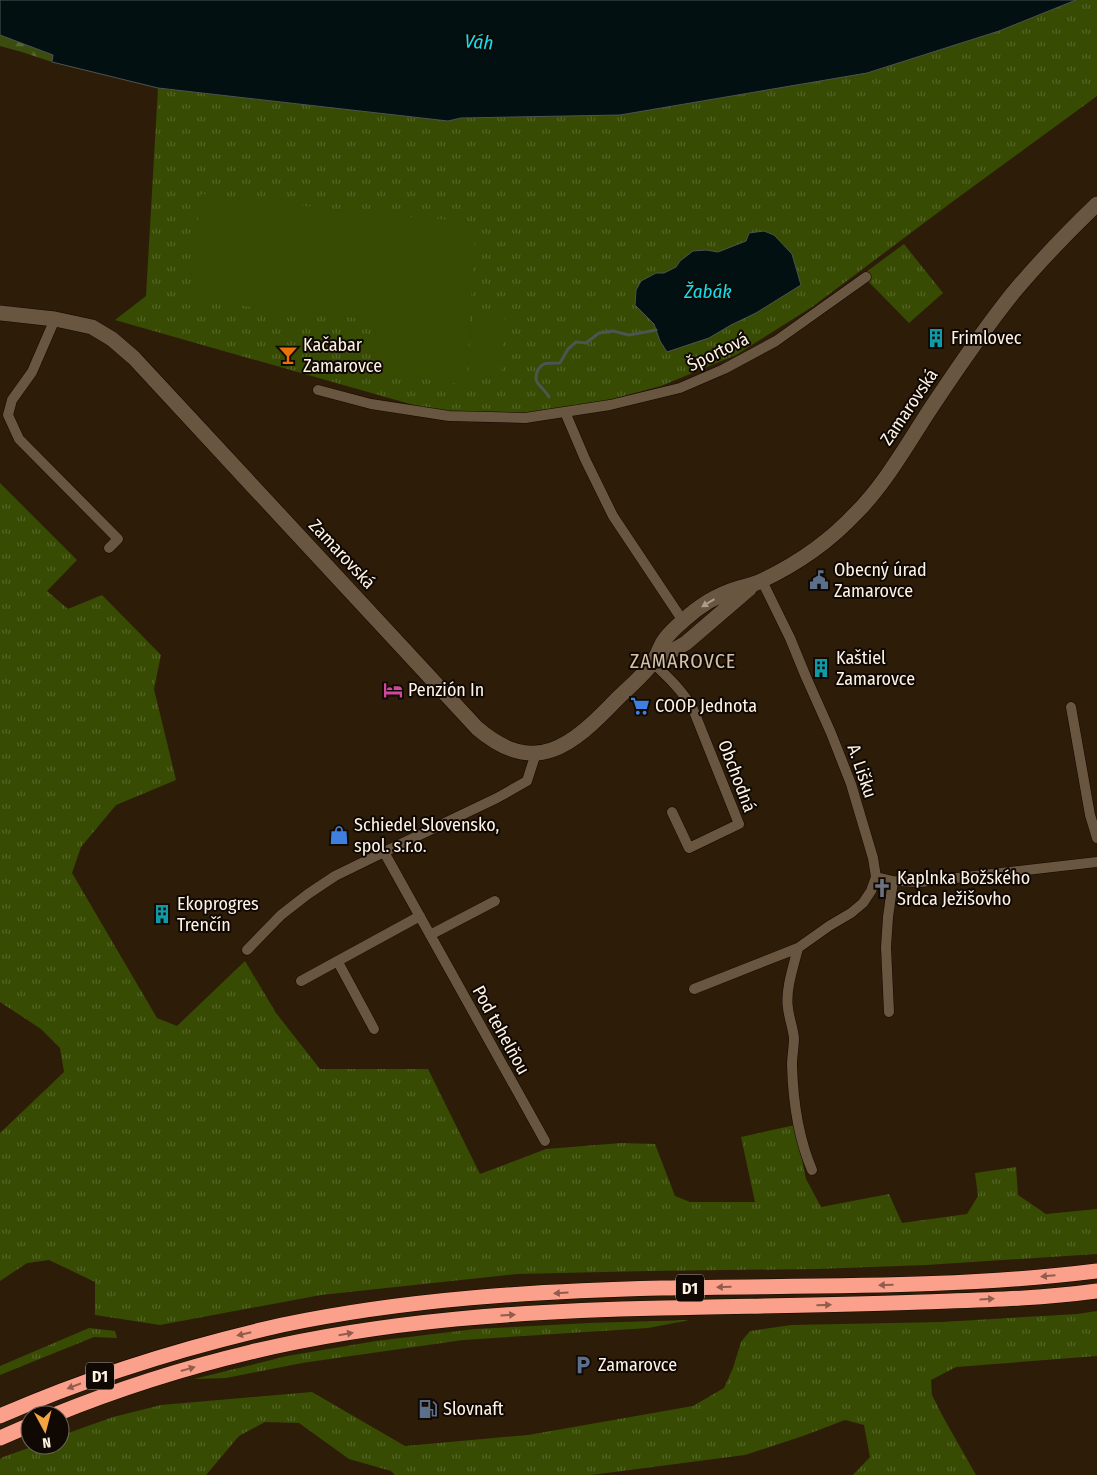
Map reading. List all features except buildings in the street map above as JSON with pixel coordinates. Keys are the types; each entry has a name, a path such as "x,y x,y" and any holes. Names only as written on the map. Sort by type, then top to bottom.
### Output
{"highway":[{"name":"D1","path":"0,1416 75,1385 204,1344 284,1325 412,1305 487,1297 563,1292 659,1288 964,1282 1097,1271"},
{"name":"D1","path":"70,1409 141,1382 252,1352 362,1331 422,1323 493,1316 566,1312 959,1301 1097,1291"},
{"path":"0,1438 20,1429"}],"main road":[{"name":"Zamarovská","path":"652,662 686,643 758,583 804,556 836,534 858,512 879,487 980,337 1015,291 1097,204"},
{"name":"Zamarovská","path":"0,312 55,319 92,327 112,339 134,358 476,728 491,740 506,748 536,753 558,748 580,735 593,724 652,662 664,640 683,620 712,600 736,589 758,583"}],"street":[{"name":"Športová","path":"318,390 371,404 449,416 525,418 610,405 689,385 724,369 776,341 866,277"},
{"path":"55,319 32,372 12,400 8,415 19,439 118,538 109,548"},
{"path":"565,412 585,459 613,516 683,620"},
{"name":"A. Lišku","path":"758,583 790,638 831,733 851,784 873,858 876,877"},
{"name":"Obchodná","path":"652,662 674,681 693,709 739,824 690,848 672,812"},
{"path":"1071,707 1090,815 1097,838"},
{"path":"247,950 281,915 335,876 527,782 536,753"},
{"name":"Pod tehelňou","path":"384,852 544,1141"},
{"path":"694,989 798,948 863,903 871,891 876,877 893,881 921,882 1097,862"},
{"path":"889,1012 886,947 893,881"},
{"path":"430,935 495,901"},
{"path":"301,982 420,916"},
{"path":"798,948 787,1006 794,1039 792,1078 797,1119 801,1141 812,1170"},
{"path":"338,962 374,1029"}],"green space":[{"path":"1076,0 1097,0 1097,96 812,307 736,355 661,386 590,405 536,415 438,412 115,320 146,296 158,88 448,121 461,118 620,115 867,73 999,31"},
{"path":"0,35 53,55 52,62 0,46"},
{"path":"201,194 384,215 476,222 466,385 374,371 376,320 189,300"},
{"name":"Frimlovec","path":"904,244 943,293 909,323 862,275"},
{"path":"473,313 505,316 501,377 468,375"},
{"path":"0,483 77,560 47,591 68,609 102,595 161,655 154,689 176,780 116,805 81,847 72,873 157,1018 177,1026 245,961 276,1013 320,1069 428,1069 480,1174 546,1149 621,1143 655,1144 675,1196 690,1202 755,1202 741,1137 795,1125 806,1179 821,1207 889,1194 902,1223 967,1214 978,1196 975,1173 1016,1167 1018,1195 1046,1214 1097,1209 1097,1254 926,1265 816,1269 517,1274 321,1295 160,1325 95,1315 95,1282 49,1260 27,1263 0,1281 0,1133 64,1072 60,1048 41,1029 0,1002"},
{"path":"1097,1311 1097,1356 956,1367 931,1380 932,1395 976,1475 853,1475 870,1457 864,1425 845,1420 745,1455 591,1475 395,1475 391,1471 349,1459 299,1423 265,1422 239,1436 206,1475 0,1475 0,1459 3,1457 20,1451 20,1455 70,1455 70,1432 113,1417 161,1405 312,1392 405,1446 528,1435 693,1406 724,1388 733,1368 741,1342 750,1331 791,1325 942,1322 1077,1314"},
{"path":"690,1320 648,1328 463,1340 302,1363 226,1378 194,1379 287,1356 376,1341 475,1329"},
{"path":"89,1328 115,1331 117,1338 94,1337 0,1375 0,1366"}],"water":[{"name":"Váh","path":"0,0 1076,0 999,31 867,73 620,115 461,118 448,121 158,88 52,62 53,55 0,35"},
{"name":"Žabák","path":"764,231 774,235 792,254 801,285 756,313 709,338 667,352 660,341 654,324 635,305 636,290 641,281 656,273 664,273 676,267 680,261 693,251 706,250 718,252 746,241 749,233"}],"waterway":[{"path":"549,397 537,382 537,372 544,364 560,363 568,349 576,342 586,343 599,333 613,331 629,335 656,330"}],"place":[{"name":"Frimlovec","path":"936,338"},
{"name":"Kačabar Zamarovce","path":"288,355"},
{"name":"Obecný úrad Zamarovce","path":"819,580"},
{"name":"Kaštiel Zamarovce","path":"821,668"},
{"name":"Penzión In","path":"393,690"},
{"name":"COOP Jednota","path":"640,706"},
{"name":"Schiedel Slovensko, spol. s.r.o.","path":"339,835"},
{"name":"Kaplnka Božského Srdca Ježišovho","path":"882,888"},
{"name":"Ekoprogres Trenčín","path":"162,914"},
{"name":"Zamarovce","path":"583,1365"},
{"name":"Slovnaft","path":"428,1409"}],"district":[{"name":"ZAMAROVCE","path":"683,661"}]}
